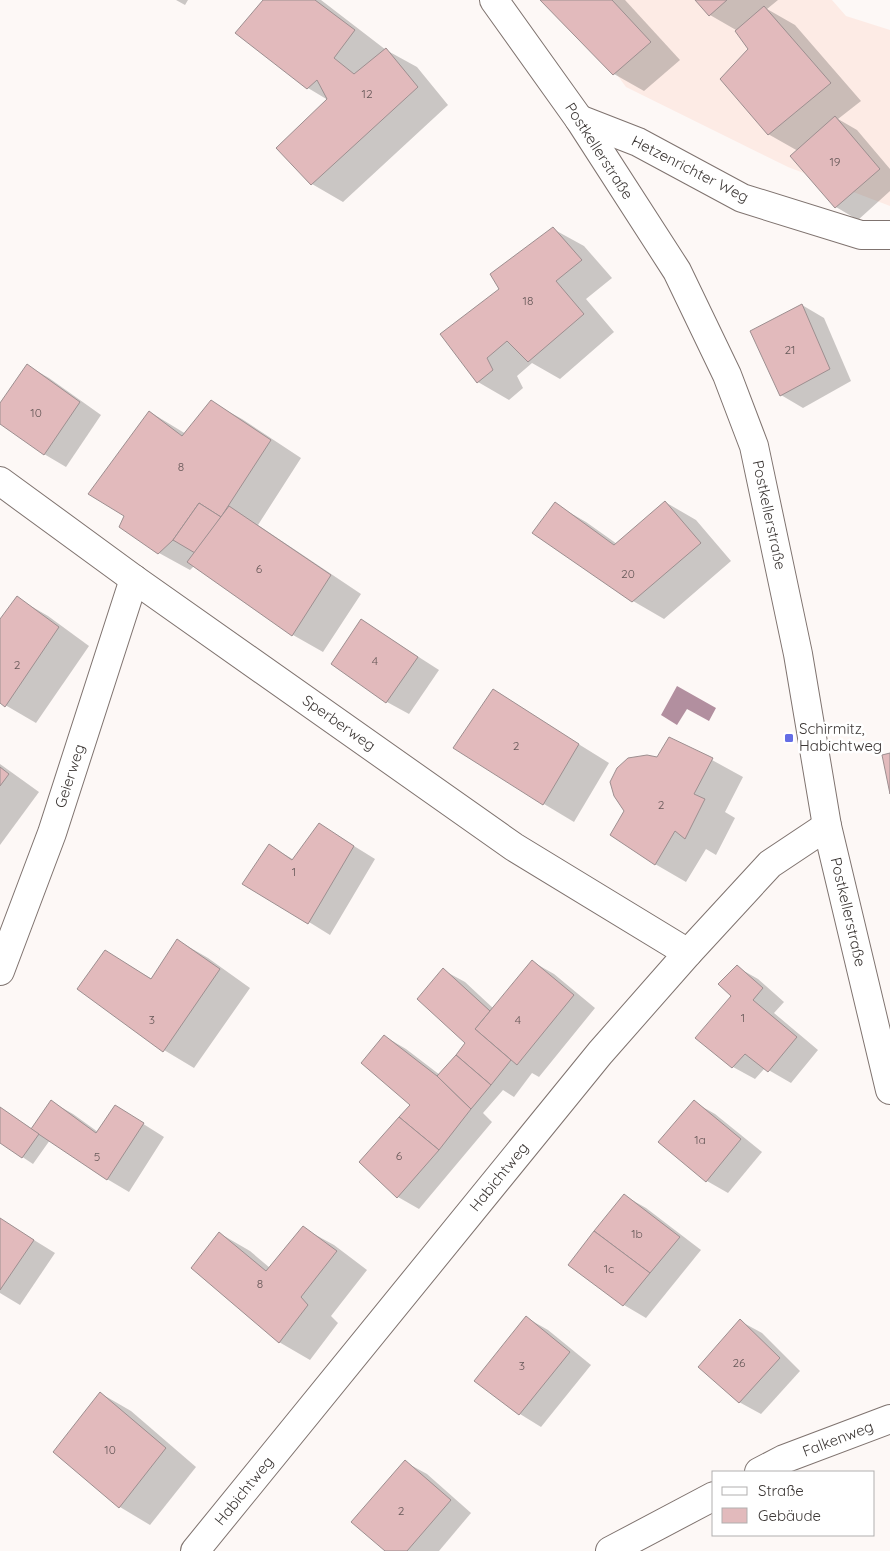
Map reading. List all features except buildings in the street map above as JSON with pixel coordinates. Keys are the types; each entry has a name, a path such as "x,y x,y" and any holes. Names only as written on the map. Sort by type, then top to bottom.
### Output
{"street":[{"name":"Postkellerstraße","path":"494,0 579,119 677,271 726,375 754,446 798,654 827,826 890,1090"},
{"name":"Hetzenrichter Weg","path":"579,119 638,142 742,198 861,235 890,235"},
{"name":"Sperberweg","path":"0,481 134,579 514,846 688,953"},
{"name":"Geierweg","path":"0,971 52,833 134,579"},
{"name":"Habichtweg","path":"195,1551 600,1053 770,864 827,826"},
{"name":"Falkenweg","path":"761,1471 784,1459 890,1419"},
{"path":"610,1551 712,1497"}],"shaded area":[{"path":"562,0 832,0 846,16 890,30 890,206 788,167 626,87"},
{"path":"677,686 716,708 709,721 687,709 677,725 661,715"}],"place":[{"name":"Schirmitz, Habichtweg","path":"789,738"}]}
